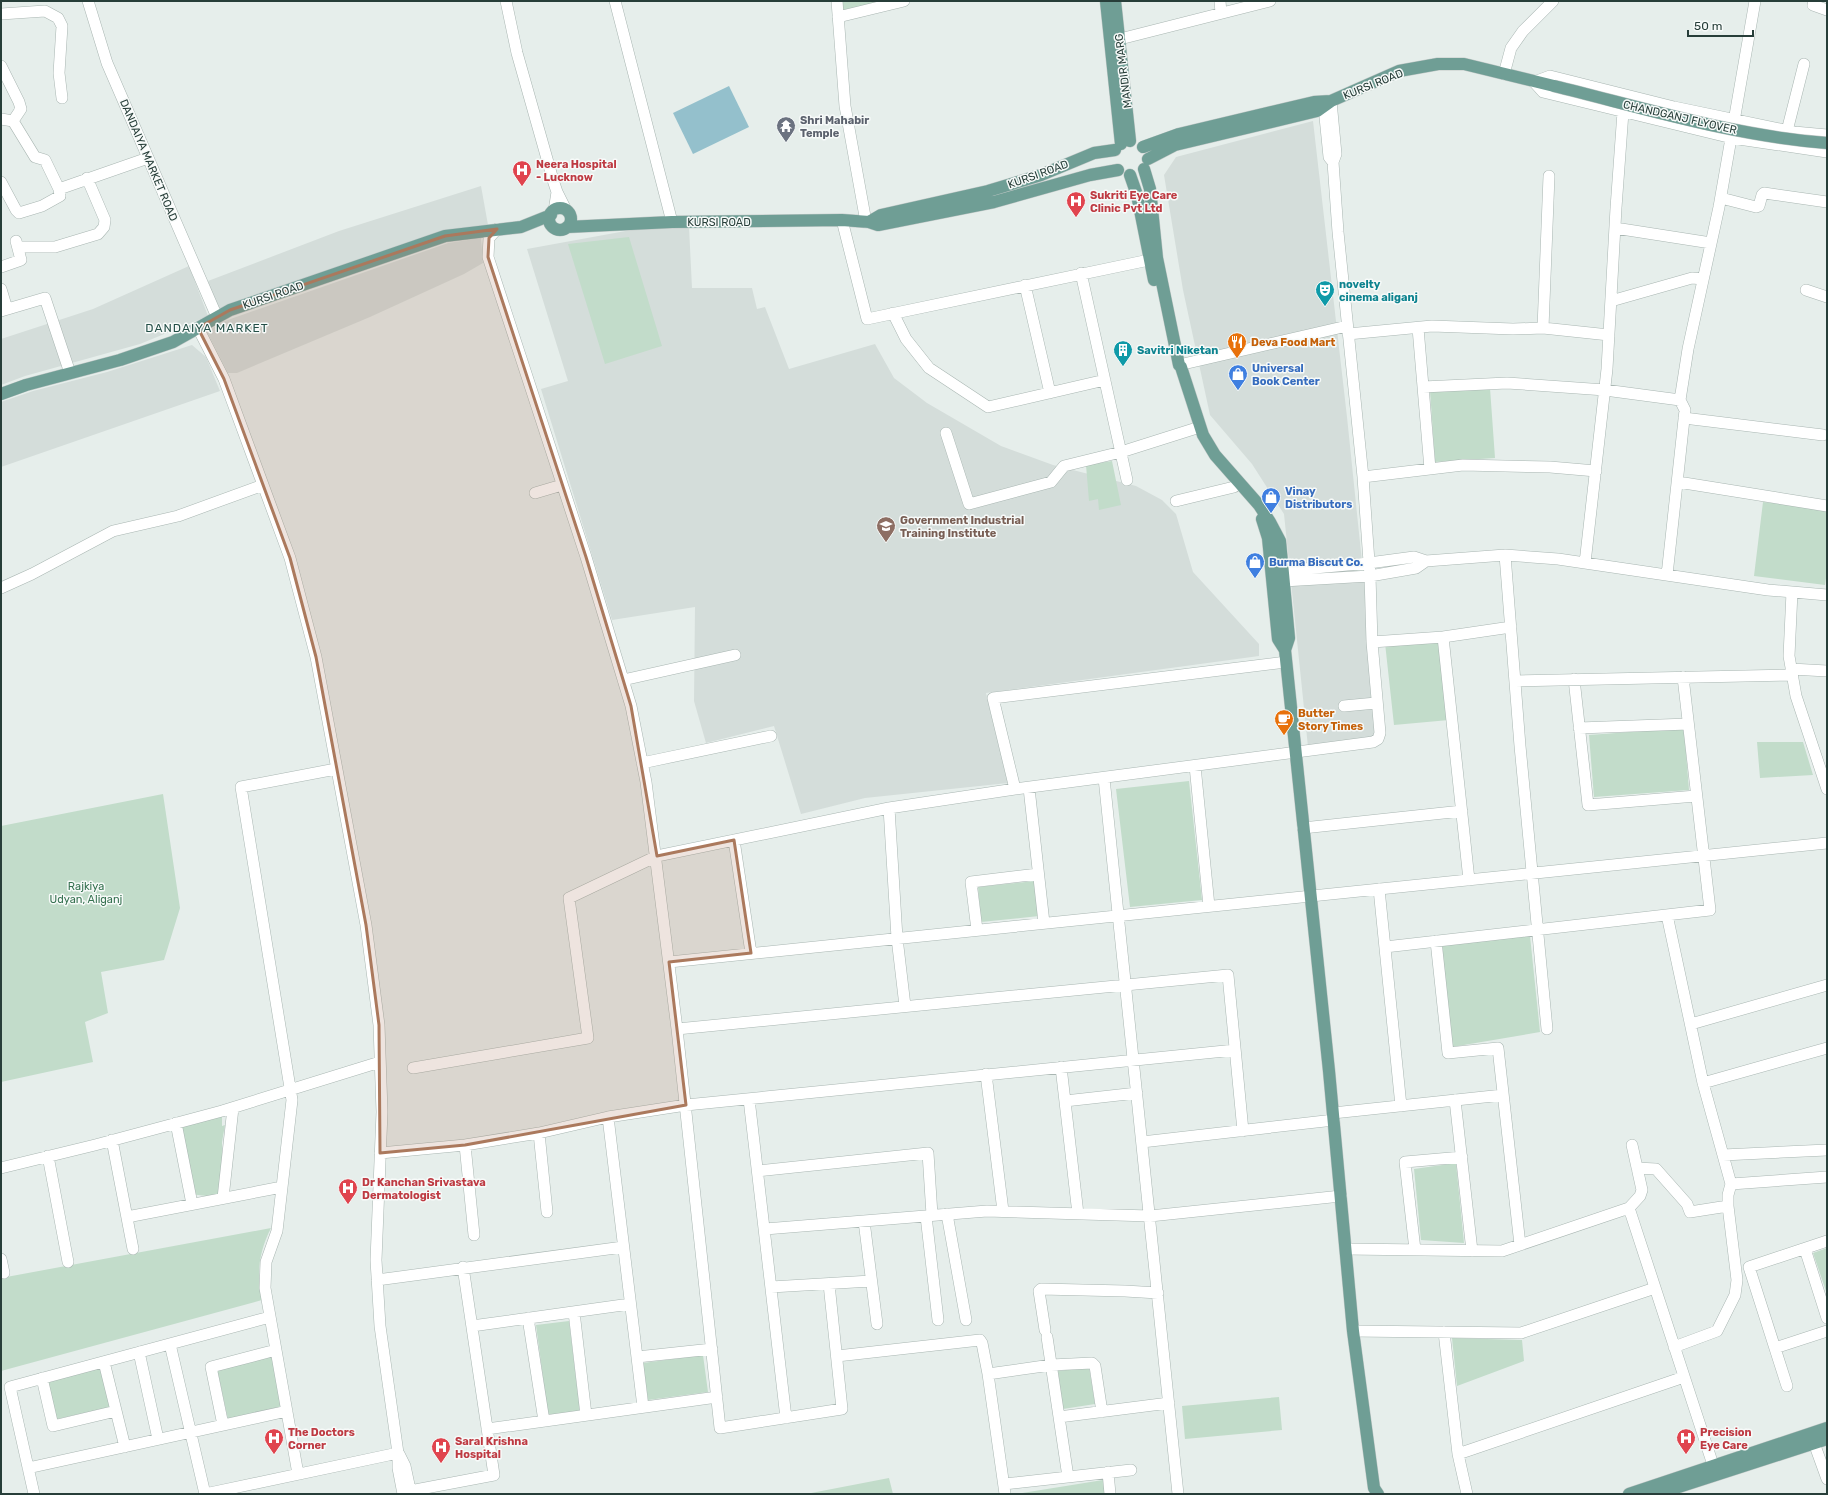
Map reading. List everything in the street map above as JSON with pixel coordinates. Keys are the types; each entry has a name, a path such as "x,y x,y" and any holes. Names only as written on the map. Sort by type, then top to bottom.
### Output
{"main road":[{"path":"1106,1 1114,40 1122,145 1113,157 1114,164 1118,170 1130,175 1135,175 1146,164"},
{"name":"MANDIR MARG","path":"1114,40 1115,1"},
{"name":"KURSI ROAD","path":"1146,164 1175,145 1317,111 1327,104 1400,71 1438,64 1464,64 1534,82"},
{"name":"CHANDGANJ FLYOVER","path":"1534,82 1715,126 1786,140 1827,143"},
{"name":"KURSI ROAD","path":"1143,147 1179,134 1314,102 1327,104"},
{"path":"1122,145 1137,143 1143,147 1150,189 1157,258 1179,365 1181,367 1196,428 1215,455 1259,505 1280,541 1278,639 1285,656 1296,753 1341,1196 1353,1331 1374,1492"},
{"name":"KURSI ROAD","path":"868,222 880,214 988,191 1041,174 1094,153 1122,145"},
{"name":"KURSI ROAD","path":"1,394 26,385 120,360 173,342 230,310 446,236 521,227 560,208 568,218 593,227 672,222 842,220 868,222 878,225 994,202 1090,175 1118,170"},
{"path":"1130,175 1137,195 1149,260 1196,428 1210,457 1262,518 1279,576"},
{"path":"552,213 550,222 554,227 560,230 568,218"},
{"path":"521,227 554,227"},
{"path":"1657,1494 1715,1470 1827,1428"},
{"path":"1629,1494 1827,1439"}],"street":[{"name":"DANDAIYA MARKET ROAD","path":"88,1 107,63 217,317"},
{"path":"506,1 517,53 557,192 568,218"},
{"path":"615,1 672,222"},
{"path":"837,1 845,106 868,222"},
{"path":"838,17 904,1"},
{"path":"1220,1 1221,13"},
{"path":"1114,40 1270,1"},
{"path":"1504,74 1511,48 1523,31 1553,1"},
{"path":"1667,575 1685,410 1680,400 1688,349 1721,198 1755,1"},
{"path":"1814,1 1813,5 1827,10"},
{"path":"1,14 45,11 58,18 62,26 60,73 62,98"},
{"path":"1787,131 1804,64"},
{"path":"1,66 21,109 13,121"},
{"path":"1827,135 1787,131 1735,120 1674,107 1550,76 1534,82 1543,92 1623,112 1732,138 1827,152"},
{"path":"413,1068 588,1038 569,898 656,856 889,808 1296,753 1373,742 1378,739 1380,733 1376,703 1370,576 1363,476 1333,162 1336,154 1327,104"},
{"path":"1585,563 1605,390 1623,112"},
{"path":"1,119 13,121 35,157 45,160 60,189 60,196 42,206 19,213 1,182"},
{"path":"60,189 87,178 148,158"},
{"path":"1543,328 1549,176"},
{"path":"1,267 21,260 17,244 55,247 98,234 103,230 105,220 87,178"},
{"path":"552,213 557,192"},
{"path":"1721,198 1756,207 1759,206 1764,193 1827,202"},
{"path":"842,220 867,319 1149,260"},
{"path":"1615,228 1711,243"},
{"path":"497,229 490,238 488,257 562,485 630,706 642,763 656,856 686,1105 720,1428 842,1409 829,1284"},
{"path":"1081,274 1128,480"},
{"path":"1611,301 1692,278 1703,279"},
{"path":"1025,285 1050,393"},
{"path":"1,289 4,310 45,298 70,373"},
{"path":"1806,290 1827,297"},
{"path":"893,313 906,339 929,368 988,407 1104,380"},
{"path":"1179,365 1348,330 1418,328 1432,326 1513,329 1543,328 1609,335"},
{"path":"198,328 224,379 290,558 316,657 366,926 379,1025 382,1112 376,1260 380,1326 398,1453 405,1466 408,1493 494,1476 463,1267"},
{"path":"1418,328 1430,469"},
{"path":"1423,387 1507,383 1605,390 1680,400"},
{"path":"1684,418 1823,435"},
{"path":"946,433 969,504 1051,482 1064,466 1121,452 1196,428"},
{"path":"1363,476 1471,465 1550,467 1596,471"},
{"path":"1678,482 1827,506"},
{"path":"1,588 32,574 113,531 178,516 263,485"},
{"path":"535,493 562,485"},
{"path":"1176,501 1234,487"},
{"path":"1279,576 1414,557 1426,561 1505,556 1558,559 1792,592 1827,595"},
{"path":"1505,556 1531,873 1547,1029"},
{"path":"1279,576 1370,576 1416,568 1426,561"},
{"path":"1792,592 1789,656 1796,696 1827,789"},
{"path":"1372,642 1444,636 1511,627"},
{"path":"1444,636 1469,880"},
{"path":"622,680 735,655"},
{"path":"1015,790 993,698 1285,656"},
{"path":"1515,681 1683,677 1827,671"},
{"path":"1385,947 1710,910 1683,677"},
{"path":"1574,679 1588,805 1696,796"},
{"path":"1344,706 1376,703"},
{"path":"1580,728 1688,724"},
{"path":"642,763 771,736"},
{"path":"1195,766 1209,906"},
{"path":"298,1474 265,1288 266,1262 277,1231 292,1100 241,787 336,769"},
{"path":"1104,778 1178,1494"},
{"path":"1029,788 1044,923"},
{"path":"889,808 897,938 905,1006"},
{"path":"1304,828 1462,811"},
{"path":"734,840 751,953"},
{"path":"669,962 1827,843"},
{"path":"977,930 970,882 1038,874"},
{"path":"1379,889 1401,1106"},
{"path":"1667,915 1704,1083 1731,1184 1728,1195 1728,1206 1736,1280 1735,1295 1717,1331 1674,1347"},
{"path":"1436,941 1448,1053 1498,1048 1520,1245"},
{"path":"677,1029 1228,975 1243,1131"},
{"path":"1690,1024 1827,985"},
{"path":"1704,1083 1827,1048"},
{"path":"380,1153 465,1145 539,1134 608,1117 686,1105 1235,1050"},
{"path":"1,1168 233,1108 380,1062"},
{"path":"1061,1067 1078,1214"},
{"path":"986,1074 1003,1211"},
{"path":"1065,1101 1137,1093"},
{"path":"1142,1142 1243,1131 1401,1106 1503,1095"},
{"path":"749,1099 786,1418"},
{"path":"1455,1100 1472,1251"},
{"path":"223,1198 233,1108"},
{"path":"608,1117 643,1407"},
{"path":"176,1123 192,1204"},
{"path":"539,1134 547,1212"},
{"path":"112,1140 133,1250"},
{"path":"465,1145 474,1235"},
{"path":"1346,1249 1502,1252 1629,1208 1642,1193 1632,1145"},
{"path":"1723,1155 1827,1150"},
{"path":"758,1172 928,1153 929,1216 938,1320"},
{"path":"48,1156 68,1262"},
{"path":"1415,1250 1405,1162 1462,1157"},
{"path":"1638,1168 1656,1169 1687,1204 1690,1212 1728,1206"},
{"path":"1731,1184 1827,1177"},
{"path":"127,1217 282,1187"},
{"path":"764,1229 987,1211 1150,1216 1341,1196"},
{"path":"1629,1208 1715,1470"},
{"path":"947,1214 966,1320"},
{"path":"864,1221 877,1324"},
{"path":"1787,1386 1749,1267 1827,1241"},
{"path":"377,1280 463,1267 623,1247"},
{"path":"1805,1248 1827,1318"},
{"path":"1,1259 4,1273"},
{"path":"771,1287 871,1281"},
{"path":"1353,1331 1521,1333 1655,1288"},
{"path":"1068,1477 1039,1291 1041,1289 1158,1293"},
{"path":"472,1326 630,1304"},
{"path":"574,1312 586,1415"},
{"path":"34,1494 10,1387 270,1317"},
{"path":"528,1318 544,1421"},
{"path":"1775,1348 1827,1331"},
{"path":"1444,1332 1458,1454 1467,1494"},
{"path":"837,1356 978,1340 982,1343 988,1374 1004,1489 1068,1477 1131,1470"},
{"path":"170,1344 205,1494 398,1453"},
{"path":"637,1357 712,1349"},
{"path":"223,1425 211,1367 276,1350"},
{"path":"139,1352 158,1440"},
{"path":"104,1362 125,1447"},
{"path":"988,1374 1051,1365 1091,1362 1094,1364 1102,1412"},
{"path":"1458,1454 1684,1377"},
{"path":"42,1378 53,1426 116,1411"},
{"path":"487,1429 717,1397"},
{"path":"1059,1417 1169,1403"},
{"path":"28,1468 287,1411"},
{"path":"1814,1443 1827,1479"},
{"path":"1108,1472 1110,1494"}],"highlighted area":[{"path":"497,229 489,238 488,257 586,557 631,706 657,856 734,840 751,953 669,962 686,1105 465,1145 380,1153 379,1025 366,925 316,657 290,558 224,379 198,328 230,310 445,236"}],"shaded area":[{"path":"1313,121 1347,417 1380,736 1308,747 1284,514 1252,464 1210,415 1183,290 1164,175 1176,157"},
{"name":"DANDAIYA MARKET","path":"481,186 488,225 450,230 218,310 208,281 339,231"},
{"name":"Government Industrial Training Institute","path":"689,227 692,288 752,288 757,309 765,307 789,369 875,344 894,378 927,403 1001,446 1053,465 1136,486 1162,500 1176,514 1193,572 1259,644 1259,656 986,693 1008,783 865,798 801,814 774,726 706,743 694,701 695,607 612,620 541,389 568,381 527,249 642,228"},
{"name":"DANDAIYA MARKET","path":"481,238 483,263 464,274 370,317 237,373 228,373 207,332 222,322 448,243"},
{"name":"DANDAIYA MARKET","path":"189,266 208,316 140,344 25,376 1,385 1,339 93,309"},
{"name":"DANDAIYA MARKET","path":"192,345 206,357 220,391 1,467 1,402 33,391 107,372"}],"green space":[{"path":"840,1 889,1 841,13"},
{"path":"629,237 662,346 605,364 568,244"},
{"path":"1490,388 1495,458 1435,462 1430,391"},
{"path":"1112,461 1121,505 1099,510 1098,499 1089,501 1086,465"},
{"path":"1763,502 1827,509 1827,571 1825,585 1754,576"},
{"path":"1440,638 1449,720 1394,725 1385,643"},
{"path":"1684,728 1689,790 1594,797 1589,735"},
{"path":"1757,742 1803,742 1813,775 1760,778"},
{"path":"1189,781 1202,900 1130,907 1116,789"},
{"name":"Rajkiya Udyan, Aliganj","path":"163,794 180,908 164,960 101,972 108,1013 85,1022 93,1062 1,1082 1,826"},
{"path":"1035,881 1039,916 981,922 978,887"},
{"path":"1530,936 1540,1032 1452,1047 1442,946"},
{"path":"222,1111 222,1126 225,1125 222,1142 223,1198 190,1194 176,1123"},
{"path":"1456,1163 1464,1243 1421,1240 1414,1169"},
{"path":"271,1228 261,1254 259,1281 262,1300 1,1371 1,1278"},
{"path":"1827,1248 1827,1294 1813,1253"},
{"path":"569,1321 580,1411 548,1415 536,1325"},
{"path":"1452,1338 1522,1340 1524,1361 1457,1386"},
{"path":"703,1355 708,1392 648,1400 643,1363"},
{"path":"272,1357 283,1406 228,1419 217,1369"},
{"path":"1089,1367 1095,1404 1063,1409 1058,1371"},
{"path":"101,1368 110,1407 57,1419 48,1381"},
{"path":"1279,1397 1282,1430 1185,1439 1182,1406"},
{"path":"889,1478 893,1494 806,1494"},
{"path":"1103,1480 1105,1494 1016,1494"}],"water":[{"path":"729,86 749,127 693,154 673,113"}],"place":[{"name":"Shri Mahabir Temple","path":"786,143"},
{"name":"Neera Hospital - Lucknow","path":"522,187"},
{"name":"Sukriti Eye Care Clinic Pvt Ltd","path":"1076,218"},
{"name":"novelty cinema aliganj","path":"1325,307"},
{"name":"Deva Food Mart","path":"1237,359"},
{"name":"Savitri Niketan","path":"1123,367"},
{"name":"Universal Book Center","path":"1238,391"},
{"name":"Vinay Distributors","path":"1271,514"},
{"name":"Government Industrial Training Institute","path":"886,543"},
{"name":"Burma Biscut Co.","path":"1255,579"},
{"name":"Butter Story Times","path":"1284,736"},
{"name":"Dr Kanchan Srivastava Dermatologist","path":"348,1205"},
{"name":"The Doctors Corner","path":"274,1455"},
{"name":"Precision Eye Care","path":"1686,1455"},
{"name":"Saral Krishna Hospital","path":"441,1464"}],"district":[{"name":"DANDAIYA MARKET","path":"207,328"}]}
